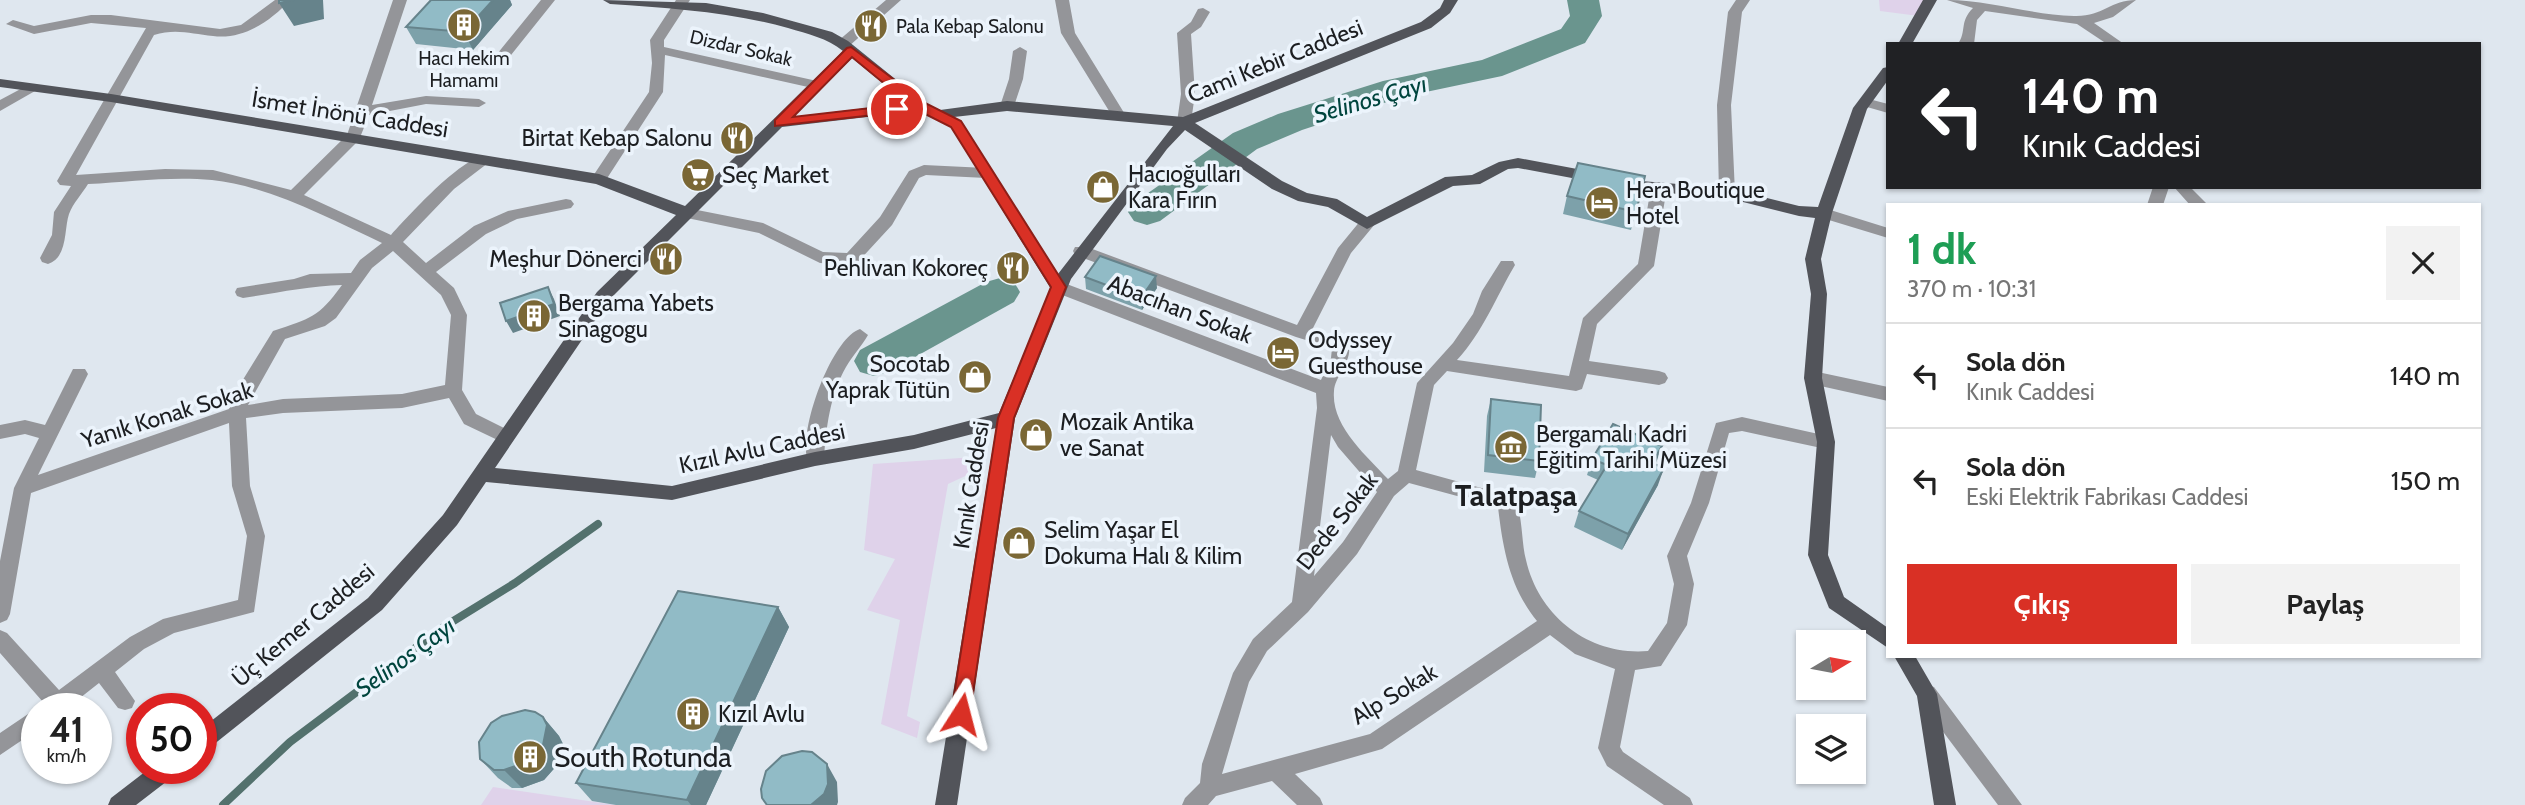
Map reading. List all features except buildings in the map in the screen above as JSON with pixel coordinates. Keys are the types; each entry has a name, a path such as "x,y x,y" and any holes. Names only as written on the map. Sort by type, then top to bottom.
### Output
{"main road":[{"path":"610,0 681,3 763,17 827,34 920,106 956,124 1058,287"},
{"name":"Cami Kebir Caddesi","path":"1058,287 1081,251 1184,122 1426,24 1445,10 1451,0"},
{"path":"1906,42 1930,0"},
{"name":"Üç Kemer Caddesi","path":"217,729 375,604 450,520 603,296 817,85 847,48"},
{"path":"1886,74 1860,108 1824,213 1813,259 1819,294 1813,377 1826,442 1818,555 1836,602 1886,638"},
{"name":"İsmet İnönü Caddesi","path":"0,83 354,137 599,180 687,213"},
{"path":"779,123 920,106"},
{"path":"936,115 1007,106 1184,122 1270,181 1303,197 1332,203 1367,224 1450,181 1475,180 1504,165 1518,163 1641,187 1727,193 1799,211 1824,213"},
{"name":"Kınık Caddesi","path":"946,805 1006,418 1058,287"},
{"name":"Kızıl Avlu Caddesi","path":"483,474 673,493 815,459 914,442 1006,418"},
{"path":"1905,658 1927,694 1945,805"},
{"path":"119,805 146,784"}],"street":[{"path":"283,0 246,28 229,33 175,25 149,32 65,181 213,175 293,196 393,242 448,292 458,315 458,347 453,390 470,419 506,437"},
{"path":"293,196 354,137 400,0"},
{"path":"498,62 548,0"},
{"path":"847,48 894,0"},
{"path":"1062,0 1068,33 1119,116"},
{"path":"1727,193 1724,104 1735,12 1743,0"},
{"path":"1954,0 1982,7 2081,20 2099,19 2129,0"},
{"path":"599,180 656,92 659,63 657,40 681,3"},
{"path":"1968,42 1970,19 1982,7"},
{"path":"1184,122 1188,94 1184,33 1196,24 1203,12"},
{"path":"13,24 34,30 91,19 163,27"},
{"path":"2081,20 2114,42"},
{"name":"Dizdar Sokak","path":"657,49 817,85"},
{"path":"1007,106 1019,67 1020,51"},
{"path":"0,106 30,88"},
{"path":"363,111 426,100 479,103"},
{"path":"1865,102 1886,108"},
{"path":"71,693 136,643 170,625 247,606 256,536 241,486 237,413 242,396 279,335 319,322 330,314 353,279 449,185 483,160"},
{"path":"687,213 763,228 820,257 851,259 886,221 914,175 924,170 986,173"},
{"path":"48,258 60,235 57,225 62,212 84,179"},
{"path":"1443,364 1576,384 1589,322 1646,266 1659,187"},
{"path":"2183,189 2198,203"},
{"path":"426,271 480,230 513,215 566,204"},
{"path":"1824,213 1886,232"},
{"path":"1302,333 1308,311 1327,283 1341,253 1353,235 1367,224"},
{"path":"1081,251 1302,333 1341,344 1340,358 1325,398 1301,606"},
{"path":"1406,475 1426,383 1481,316 1490,291 1507,265"},
{"path":"243,292 296,285 310,280 353,279"},
{"name":"Abacıhan Sokak","path":"1058,287 1325,398"},
{"path":"815,459 817,433 836,367 860,335"},
{"path":"1578,366 1659,378"},
{"path":"0,614 23,488 79,374"},
{"path":"1813,377 1886,394"},
{"name":"Yanık Konak Sokak","path":"23,488 237,413 283,406 402,401 453,390"},
{"path":"1325,398 1344,442 1387,491"},
{"path":"1678,804 1615,759 1609,747 1627,662 1654,660 1676,625 1684,584 1677,556 1700,503 1722,428 1742,424 1826,442"},
{"path":"0,432 25,427 48,433"},
{"name":"Dede Sokak","path":"1210,788 1213,764 1240,679 1260,645 1301,606 1350,548 1387,491 1406,475 1507,502 1510,528 1526,590 1551,623 1577,645 1605,657 1627,662"},
{"name":"Alp Sokak","path":"1210,788 1375,742 1551,623"},
{"path":"0,639 43,693"},
{"path":"102,671 125,701"},
{"path":"1927,694 2011,805"},
{"path":"0,745 21,730"},
{"path":"1278,771 1312,805"},
{"path":"1193,805 1210,788"}],"shaded area":[{"path":"1879,0 1930,0 1919,16 1880,11"},
{"path":"975,457 974,472 948,484 907,716 920,722 917,738 881,724 900,620 867,610 895,559 864,550 873,464"},
{"path":"493,787 616,805 481,805"}],"waterway":[{"name":"Selinos Çayı","path":"1147,212 1245,141 1290,122 1395,88 1490,69 1573,36 1586,16 1583,0"},
{"name":"Selinos Çayı","path":"874,361 1000,292"},
{"name":"Selinos Çayı","path":"223,805 290,742 442,628 515,583 598,524"}],"place":[{"name":"Hacı Hekim Hamamı","path":"464,25"},
{"name":"Pala Kebap Salonu","path":"871,26"},
{"name":"Birtat Kebap Salonu","path":"737,138"},
{"name":"Seç Market","path":"698,175"},
{"name":"Hacıoğulları Kara Fırın","path":"1103,187"},
{"name":"Hera Boutique Hotel","path":"1602,203"},
{"name":"Meşhur Dönerci","path":"666,259"},
{"name":"Pehlivan Kokoreç","path":"1013,268"},
{"name":"Bergama Yabets Sinagogu","path":"534,316"},
{"name":"Odyssey Guesthouse","path":"1283,353"},
{"name":"Socotab Yaprak Tütün","path":"975,377"},
{"name":"Mozaik Antika ve Sanat","path":"1036,435"},
{"name":"Bergamalı Kadri Eğitim Tarihi Müzesi","path":"1511,447"},
{"name":"Selim Yaşar El Dokuma Halı & Kilim","path":"1019,543"},
{"name":"Kızıl Avlu","path":"693,714"},
{"name":"South Rotunda","path":"530,757"}],"district":[{"name":"Talatpaşa","path":"1516,495"}],"route":[{"path":"897,109 779,123 851,51 920,106 956,124 1058,287 1006,418 961,714"}]}
